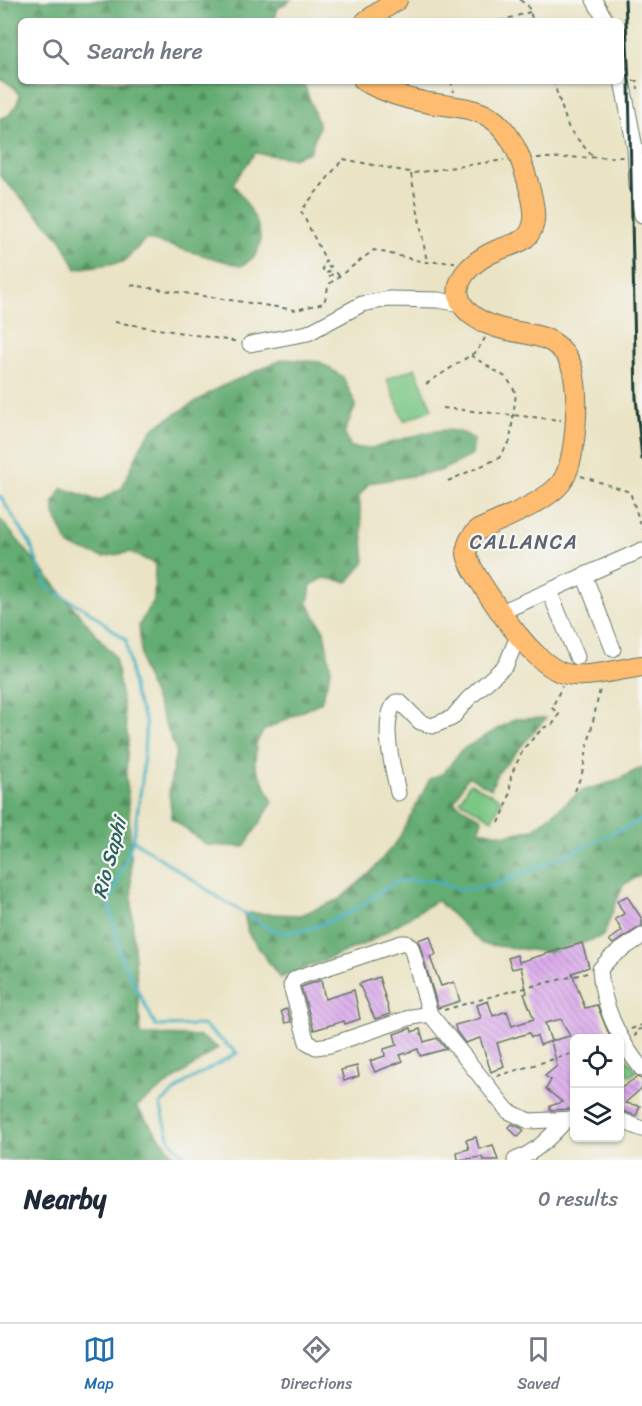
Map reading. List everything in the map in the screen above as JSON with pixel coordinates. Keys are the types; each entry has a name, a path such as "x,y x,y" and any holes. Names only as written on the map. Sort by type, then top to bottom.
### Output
{"main road":[{"path":"370,18 397,0"},
{"path":"371,84 398,96 476,111 499,125 511,140 533,202 535,221 533,227 523,240 490,254 467,271 461,281 458,296 461,304 472,315 493,326 551,341 568,358 573,371 576,434 567,472 562,482 551,494 536,503 478,530 470,537 466,552 468,561 478,580 518,636 558,671 572,666 582,675 642,666"}],"street":[{"path":"594,0 604,18"},
{"path":"623,84 635,148 642,216"},
{"path":"250,344 308,333 362,304 389,299 438,300 461,304"},
{"path":"501,612 642,549"},
{"path":"584,575 613,649"},
{"path":"549,591 572,666"},
{"path":"398,794 388,736 388,721 392,706 400,702 420,722 432,726 452,718 468,699 506,665 518,636"},
{"path":"642,936 611,957 600,969 601,984 620,1039 642,1068"},
{"path":"430,1014 412,1017 330,1045 316,1047 307,1042 291,986 299,977 406,943 411,947 430,1014 508,1112 529,1121 570,1120"},
{"path":"515,1160 541,1146 570,1120"},
{"path":"624,1122 642,1129"}],"path":[{"path":"520,0 528,6 532,18"},
{"path":"510,18 530,12"},
{"path":"554,84 569,129 593,158"},
{"path":"339,276 336,272 328,277 327,273 332,269 331,266 323,270 322,265 326,261 301,211 343,159 411,172 519,158 628,157"},
{"path":"411,172 427,262"},
{"path":"131,285 296,310 324,303 328,284 374,250 427,262 478,261"},
{"path":"115,322 250,344"},
{"path":"426,384 477,351 493,326"},
{"path":"448,481 499,458 510,441 516,393 507,378 470,355"},
{"path":"443,408 576,421"},
{"path":"567,472 630,492 642,529"},
{"path":"499,823 509,799 512,775 524,748 543,728 553,724 559,714 552,708 572,666"},
{"path":"575,791 582,773 604,672"},
{"path":"430,1014 588,973 593,968 600,969"},
{"path":"486,1084 499,1082 496,1076 570,1054"}],"green space":[{"path":"0,0 291,0 278,8 275,18 18,18 18,84 304,84 319,126 310,152 292,158 255,153 233,183 254,217 260,236 260,245 256,254 241,266 146,239 123,262 76,269 61,239 0,176 0,118 8,116 16,106 20,95 0,78"},
{"path":"284,359 320,362 343,377 356,405 344,433 351,447 370,448 423,433 450,430 474,439 472,455 440,471 369,483 359,496 365,562 348,582 324,578 311,585 308,604 324,631 331,670 321,702 263,731 256,744 255,765 273,802 244,847 206,845 172,818 169,792 176,750 142,668 139,625 154,600 155,564 130,552 103,557 69,546 54,514 54,501 63,488 99,501 122,488 141,446 153,428 218,388"},
{"path":"415,368 432,409 404,421 387,379"},
{"path":"0,519 115,657 128,739 126,776 133,935 141,1035 199,1036 218,1048 136,1107 178,1160 0,1160"},
{"path":"546,718 497,774 491,789 468,776 454,802 482,819 479,830 506,835 534,829 581,791 616,781 642,767 642,874 623,885 603,936 554,953 482,944 437,900 369,942 280,978 248,933 244,913 301,915 340,899 371,872 398,840 430,779 444,773 461,750 515,719"},
{"path":"470,783 502,800 492,819 460,801"},
{"path":"624,1055 637,1071 631,1076 624,1070"}],"building":[{"path":"627,896 642,919 642,926 613,944 609,940 622,931 615,919 624,914 617,901"},
{"path":"430,936 436,955 430,957 441,986 454,982 460,1001 438,1008 418,940"},
{"path":"582,943 589,967 572,973 585,1008 597,1005 609,1034 570,1034 570,1036 561,1019 545,1023 551,1041 540,1045 537,1036 531,1037 529,1033 497,1043 504,1066 491,1072 480,1038 465,1043 456,1031 455,1025 481,1018 477,1005 488,1001 493,1016 507,1011 512,1026 534,1019 524,994 527,993 521,967 512,969 508,958 517,955 519,962"},
{"path":"379,977 390,1014 375,1019 359,984"},
{"path":"321,980 325,999 354,990 360,1019 314,1030 301,987"},
{"path":"287,1009 291,1022 285,1023 281,1011"},
{"path":"411,1028 412,1032 420,1029 424,1042 437,1038 446,1049 420,1056 418,1049 400,1055 403,1061 375,1072 370,1061 385,1056 384,1049 397,1045 394,1034"},
{"path":"570,1036 570,1109 550,1110 550,1106 562,1102 546,1089 551,1080 545,1076 557,1066 551,1041"},
{"path":"357,1066 359,1076 344,1081 341,1070"},
{"path":"637,1077 642,1079 642,1088 625,1103 640,1106 636,1116 624,1112 624,1086"},
{"path":"512,1124 524,1131 518,1137 508,1127"},
{"path":"476,1137 479,1149 493,1145 498,1160 483,1160 482,1157 458,1160 457,1152 469,1149 466,1140"}],"waterway":[{"name":"Rio Saphi","path":"0,496 30,543 47,587 90,612 126,640 134,693 146,723 142,782 133,840 109,904 122,960 156,1026 203,1025 237,1053 186,1082 160,1104 170,1141 189,1160"},
{"path":"133,840 221,899 270,929 283,933 308,929 348,914 397,881 430,880 462,890 492,886 642,820"}],"railway":[{"path":"625,0 636,398 642,459"}],"district":[{"name":"CALLANCA","path":"524,542"}]}
